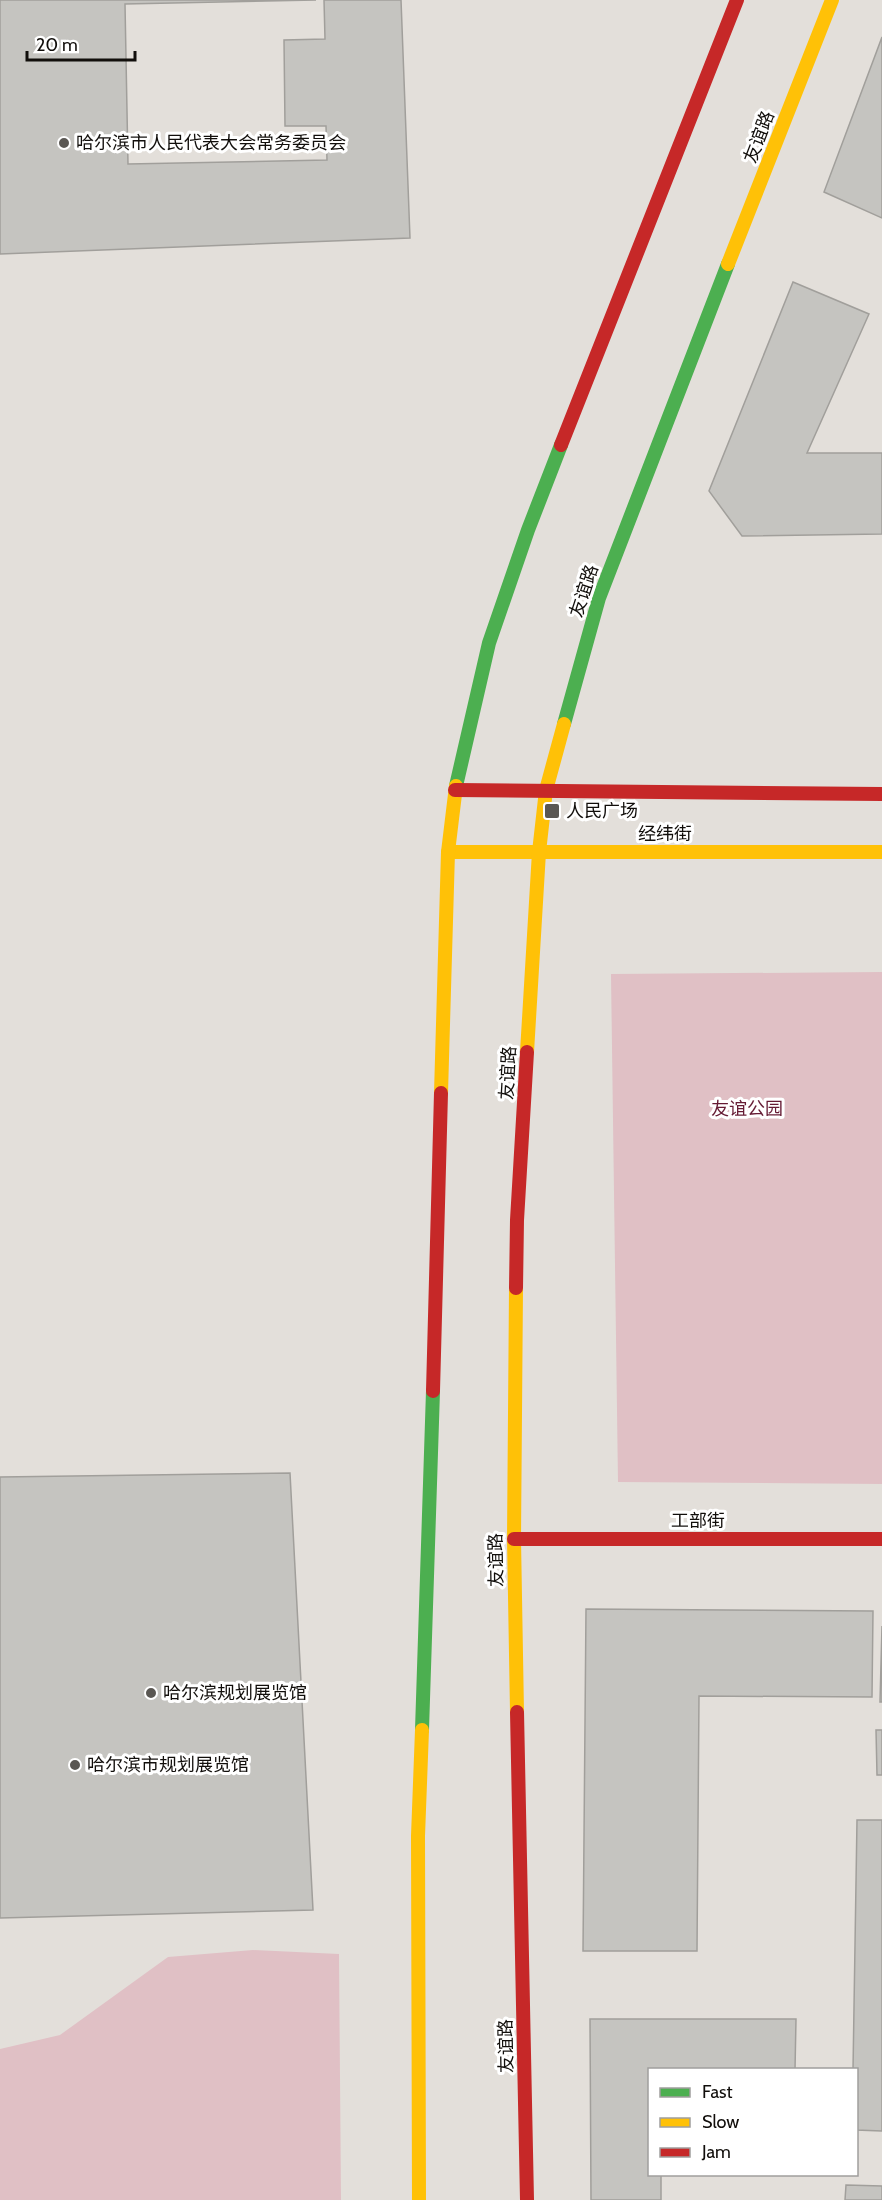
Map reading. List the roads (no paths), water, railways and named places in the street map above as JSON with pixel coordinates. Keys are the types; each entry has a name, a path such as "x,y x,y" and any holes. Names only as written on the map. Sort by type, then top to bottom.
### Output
{"main road":[{"path":"419,2200 418,1836 429,1544 448,852 455,790 489,644 528,530 737,0"},
{"name":"友谊路","path":"527,2200 514,1539 517,1220 539,852 546,790 603,587 832,0"},
{"path":"455,790 882,794"},
{"name":"经纬街","path":"448,852 882,852"},
{"name":"工部街","path":"514,1539 882,1539"}],"place":[{"name":"哈尔滨市人民代表大会常务委员会","path":"64,143"},
{"name":"人民广场","path":"552,811"},
{"name":"哈尔滨规划展览馆","path":"151,1693"},
{"name":"哈尔滨市规划展览馆","path":"75,1765"}],"park label":[{"name":"友谊公园","path":"747,1109"}]}
